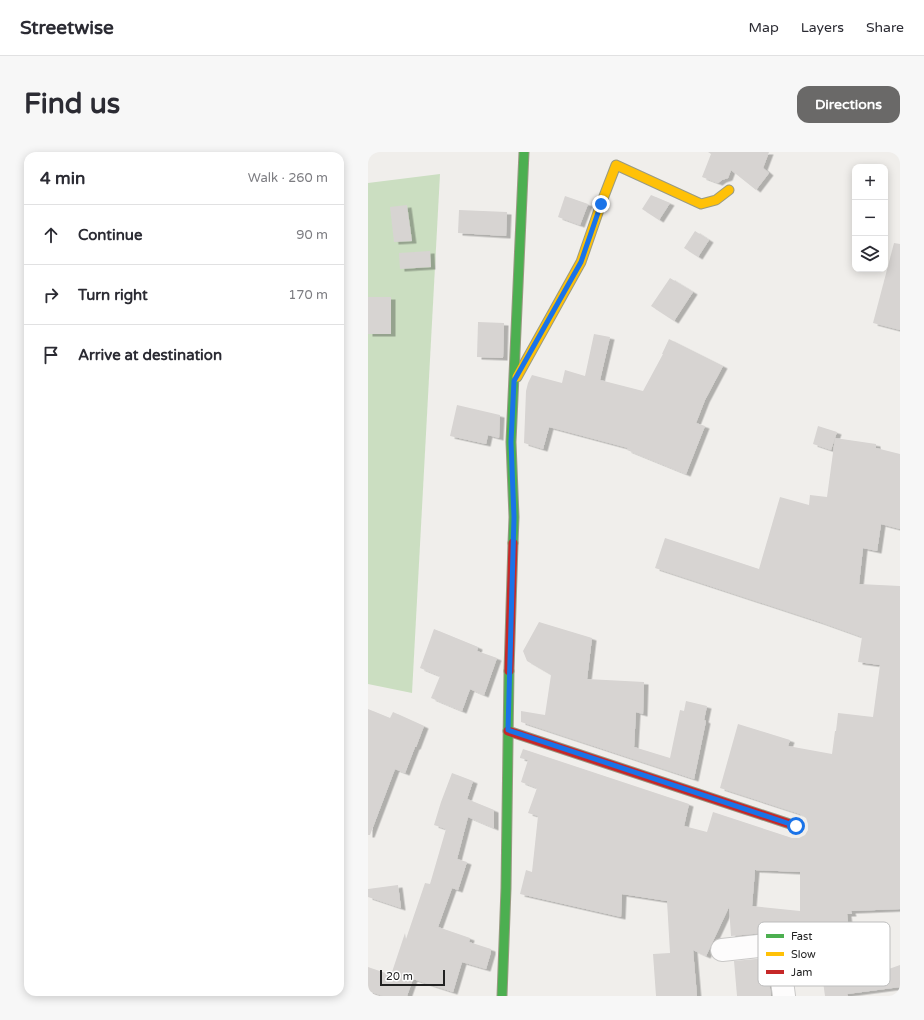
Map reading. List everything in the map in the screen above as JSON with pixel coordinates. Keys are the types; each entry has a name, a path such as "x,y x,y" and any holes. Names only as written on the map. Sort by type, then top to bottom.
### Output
{"street":[{"path":"502,996 506,888 508,730 514,517 511,442 524,152"},
{"path":"514,381 581,262 616,165 701,204 716,200 729,190"},
{"path":"508,730 796,826"},
{"path":"722,950 758,946"},
{"path":"783,986 784,996"}],"green space":[{"path":"440,174 412,693 368,684 368,183"}],"building":[{"path":"708,152 769,152 763,168 769,173 756,190 731,170 728,178 718,183 702,177 711,154"},
{"path":"651,195 670,203 659,220 642,209"},
{"path":"565,196 588,204 580,225 558,217"},
{"path":"407,205 412,241 394,242 390,207"},
{"path":"459,210 507,212 506,236 458,233"},
{"path":"695,231 709,240 698,257 684,248"},
{"path":"894,243 900,244 900,330 873,323 886,272 888,272 888,266"},
{"path":"430,251 431,267 400,269 399,253"},
{"path":"670,278 693,292 674,321 651,306"},
{"path":"368,297 391,297 391,334 368,334"},
{"path":"478,322 504,323 503,358 477,357"},
{"path":"594,334 610,337 600,380 643,391 663,354 669,339 723,366 705,400 696,423 705,426 686,474 627,450 628,448 549,427 543,449 524,443 526,391 532,375 562,383 565,370 585,376"},
{"path":"457,405 500,415 499,438 488,435 486,444 450,436"},
{"path":"818,426 837,432 831,450 813,444"},
{"path":"835,438 876,444 876,448 900,454 900,529 881,524 877,551 863,548 859,584 900,586 900,909 851,911 852,914 847,914 848,922 758,922 758,934 731,936 729,907 706,956 693,950 697,996 656,996 653,954 670,953 667,901 622,894 621,917 520,894 526,870 532,872 538,816 528,813 537,788 521,782 528,760 520,757 523,749 689,804 684,826 707,832 713,812 792,838 799,838 805,835 808,830 808,824 806,818 800,814 720,788 738,724 790,740 788,746 832,754 838,713 873,717 880,665 858,662 862,637 655,568 665,538 759,569 780,497 809,505 810,495 827,497","holes":["755,870 800,872 800,911 752,906"]},
{"path":"539,622 592,638 587,679 644,682 643,714 636,712 634,747 670,758 680,710 684,711 686,701 707,706 704,720 706,721 694,779 521,722 521,711 545,715 551,675 527,661 523,651"},
{"path":"434,629 478,647 477,651 497,658 484,695 470,689 462,711 431,698 440,676 420,668"},
{"path":"368,709 390,718 393,712 424,726 405,773 395,769 370,835 368,835"},
{"path":"452,773 473,781 467,799 494,810 494,828 468,817 457,859 467,862 458,890 452,888 438,927 470,938 469,942 491,949 486,969 462,962 453,992 413,979 407,996 383,996 368,991 368,967 391,975 405,933 406,939 425,883 430,884 446,829 434,825"},
{"path":"398,885 401,908 368,897 368,889"},
{"path":"758,959 758,986 770,986 771,996 737,996 734,961"},
{"path":"900,965 900,987 847,994 848,996 825,996 824,986 890,986 890,969"}],"traffic: fast":[{"path":"513,543 514,517 511,442 524,152"},
{"path":"502,996 506,888 509,671"}],"traffic: slow":[{"path":"517,377 581,262 616,165 701,204 716,200 729,190"}],"traffic: jam":[{"path":"509,671 513,543"},
{"path":"508,731 796,826"}],"route":[{"path":"601,204 581,262 514,381 511,442 514,517 508,730 796,826"}]}
